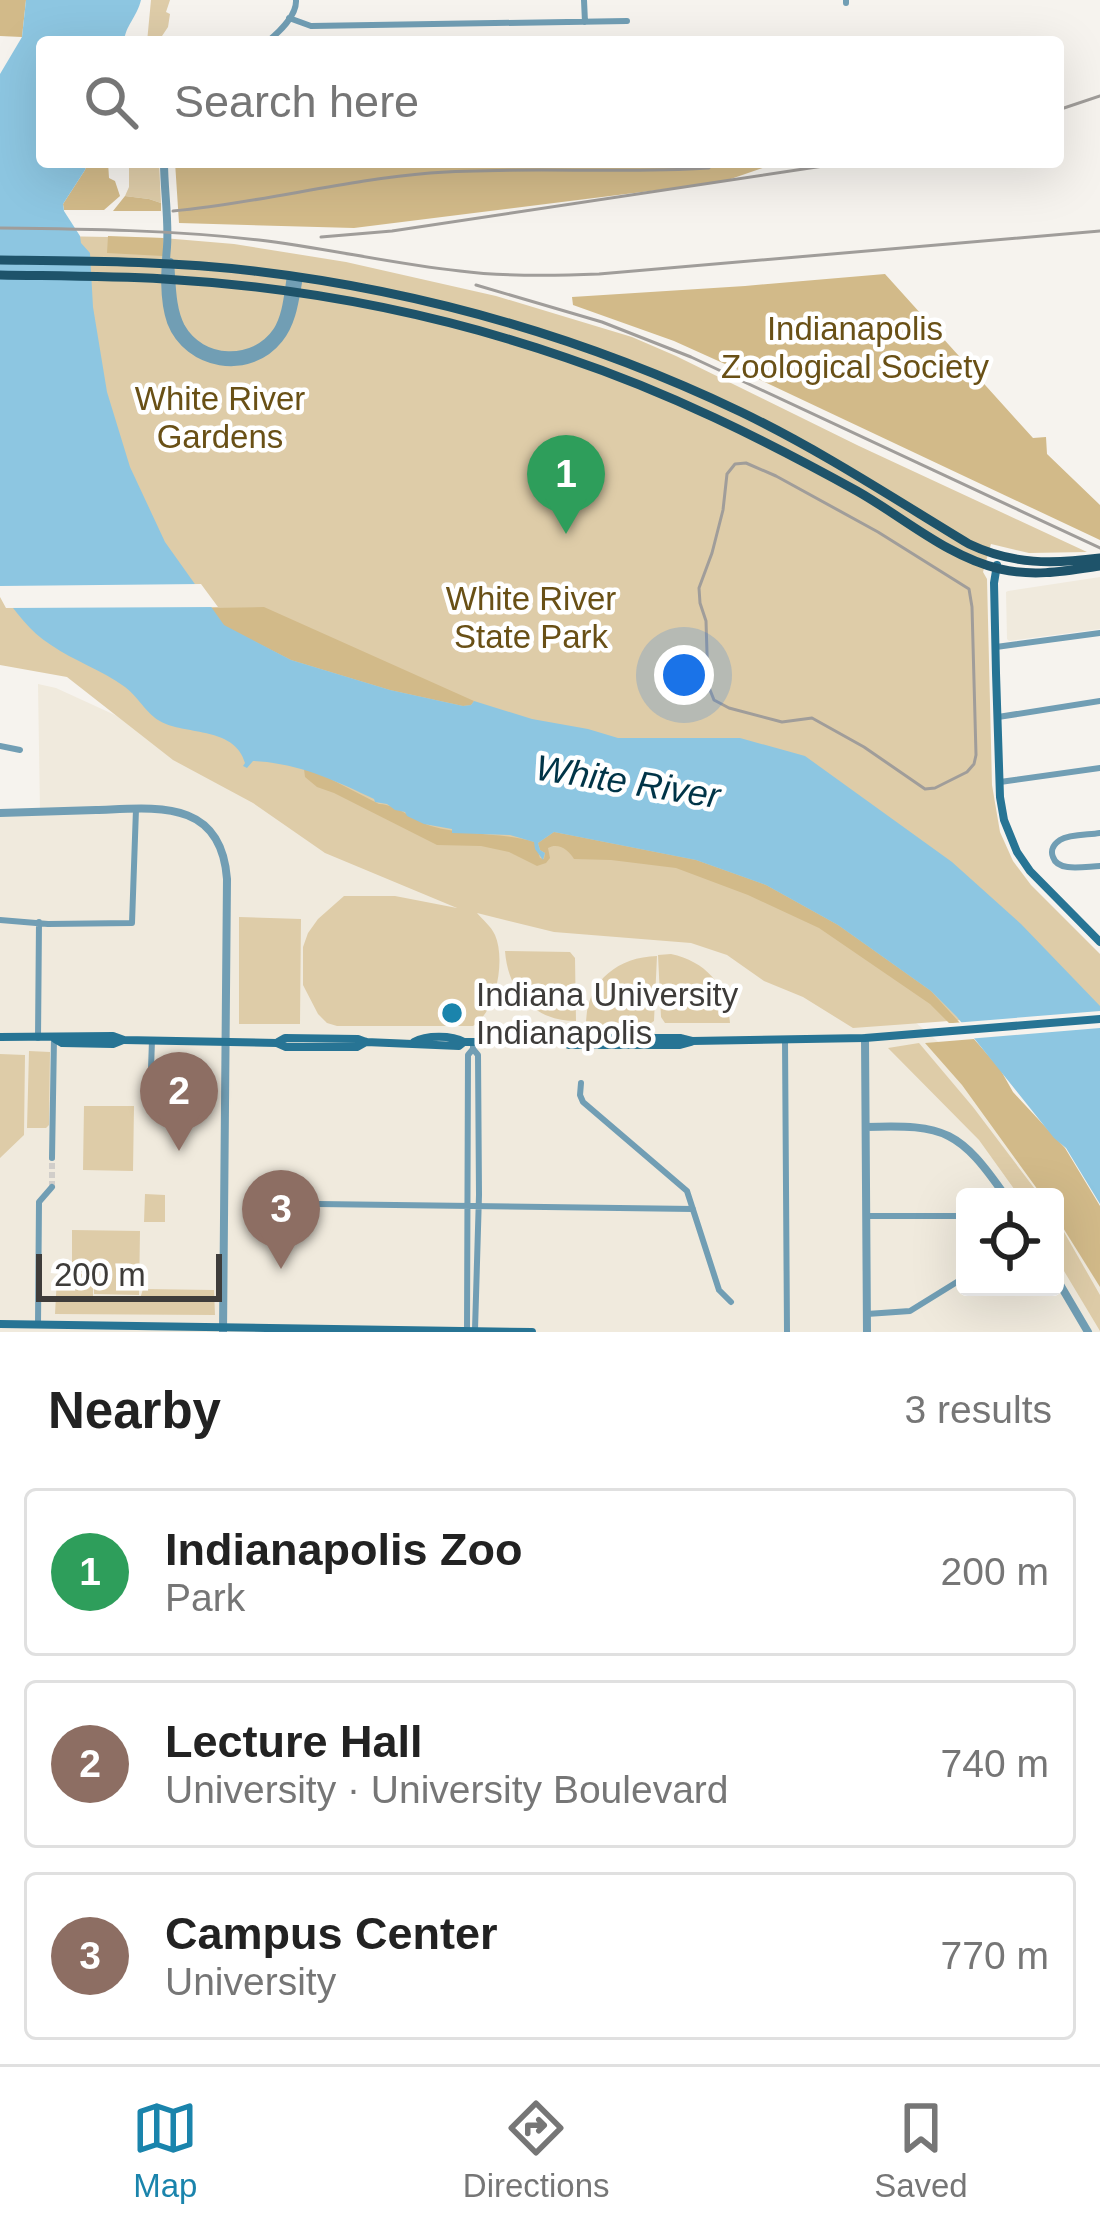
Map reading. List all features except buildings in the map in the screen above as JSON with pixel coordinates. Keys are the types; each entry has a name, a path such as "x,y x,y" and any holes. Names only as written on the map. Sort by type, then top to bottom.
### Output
{"main road":[{"path":"0,260 184,265 295,276 449,307 630,364 724,404 865,479 969,544 999,556 1036,563 1100,562"},
{"path":"0,275 187,281 292,292 485,332 624,379 745,432 858,491 969,559 1041,574 1100,562"},
{"path":"999,556 994,583 1004,820 1022,860 1042,886 1100,942"},
{"path":"0,1037 277,1043 285,1039 415,1042 458,1038 470,1044 568,1038 785,1040 1100,1019"},
{"path":"0,1324 532,1332"}],"street":[{"path":"274,36 297,8 296,0"},
{"path":"584,0 585,22"},
{"path":"289,18 311,26 627,21"},
{"path":"164,168 167,251 179,322 193,342 233,356 267,342 281,322 295,276"},
{"path":"996,647 1100,633"},
{"path":"998,717 1100,701"},
{"path":"0,746 20,750"},
{"path":"1000,782 1100,768"},
{"path":"0,920 132,923 136,809"},
{"path":"0,813 172,810 205,826 222,851 227,879 223,1330"},
{"path":"1100,833 1057,842 1052,854 1063,866 1100,866"},
{"path":"38,1038 39,922"},
{"path":"52,1158 53,1038"},
{"path":"865,1038 867,1332"},
{"path":"152,1040 150,1098 178,1099"},
{"path":"785,1040 787,1332"},
{"path":"470,1044 471,1331"},
{"path":"470,1044 478,1055 479,1206 471,1331"},
{"path":"580,1083 583,1102 687,1190 719,1290 730,1302"},
{"path":"866,1127 921,1126 949,1135 973,1154 996,1188"},
{"path":"38,1324 39,1202 52,1187"},
{"path":"317,1204 693,1209"},
{"path":"867,1216 956,1216"},
{"path":"867,1314 913,1310 956,1283"},
{"path":"1064,1291 1088,1332"}],"shaded area":[{"path":"1100,577 1100,629 1007,639 1006,592"},
{"name":"Indiana University Indianapolis","path":"38,684 185,747 832,951 977,1075 1053,1188 956,1188 956,1296 1064,1296 1064,1204 1100,1257 1100,1332 0,1332 0,811 40,811"}],"green space":[{"path":"0,0 26,0 22,37 0,36"},
{"path":"151,0 170,0 168,27 162,36 148,36"},
{"path":"108,168 120,196 104,210 64,210 63,204 85,170"},
{"path":"129,168 159,168 161,203 125,196"},
{"path":"175,168 763,168 722,182 354,228 179,223"},
{"path":"125,196 161,203 161,211 113,211"},
{"name":"White River State Park","path":"0,235 234,244 346,262 496,296 632,337 676,356 1087,552 1029,553 991,544 983,572 987,579 992,785 1000,832 1031,885 1100,954 1100,1010 853,1028 803,997 764,981 727,955 691,943 554,932 477,913 495,935 499,958 493,998 473,1026 327,1023 303,985 303,947 318,919 344,896 395,896 457,908 325,853 253,803 173,760 67,677 0,665"},
{"path":"108,236 163,238 163,256 107,253"},
{"name":"Indianapolis Zoological Society","path":"885,274 1033,438 1046,437 1047,454 1100,505 1100,540 674,341 573,305 572,297"},
{"path":"264,607 474,701 463,706 390,690 291,660 224,626 211,608"},
{"path":"304,769 431,826 535,842 540,858 545,853 538,843 554,832 696,860 766,885 838,925 931,991 960,1023 949,1023 930,1004 819,928 748,895 676,868 574,859 559,846 548,848 550,858 537,866 509,852 481,846 437,845 317,787 305,777"},
{"path":"239,917 301,919 300,1024 239,1024"},
{"path":"505,951 570,952 575,958 576,1021 548,1016 526,1001 511,979"},
{"path":"671,954 695,963 713,978 725,998 730,1023 665,1023 658,955"},
{"path":"657,956 654,1021 648,1025 586,1025 591,997 606,975 629,961"},
{"path":"974,1039 1013,1092 1065,1148 1100,1206 1100,1287 1064,1229 1064,1188 1036,1188 962,1085 925,1043"},
{"path":"919,1043 1034,1188 1013,1188 979,1140 888,1048"},
{"path":"29,1051 50,1052 46,1128 27,1128"},
{"path":"0,1054 25,1055 24,1135 0,1158"},
{"path":"84,1106 134,1106 133,1171 83,1170"},
{"path":"145,1194 165,1195 165,1222 144,1222"},
{"path":"72,1230 140,1231 139,1295 94,1294 94,1272 72,1272"},
{"path":"1064,1232 1100,1295 1100,1331 1064,1271"},
{"path":"93,1274 93,1300 139,1302 143,1289 214,1290 215,1315 55,1314 57,1277"}],"water":[{"name":"White River","path":"26,0 141,0 126,36 36,36 36,168 86,168 63,204 90,253 107,392 130,467 165,542 224,625 291,660 390,690 463,706 474,701 618,738 740,738 805,756 952,862 1021,924 1100,1006 1100,1204 1066,1148 931,991 838,925 766,885 696,860 554,832 538,843 545,853 543,860 534,842 510,835 452,833 452,829 424,824 301,769 253,761 247,768 240,752 223,738 159,721 125,687 51,645 23,620 0,590 0,74 22,37"}],"pier":[{"path":"201,584 218,607 6,608 0,597 0,586"},
{"path":"1100,1011 1100,1028 967,1039 953,1023"}],"tunnel":[{"path":"52,1158 52,1187"}],"railway":[{"path":"1064,108 1100,96"},
{"path":"173,211 430,173 709,168"},
{"path":"321,237 392,231 810,168"},
{"path":"0,228 227,237 435,268 530,276 1100,231"},
{"path":"476,285 602,322 691,357 1100,548"},
{"path":"746,463 878,532 969,589 976,755 967,772 925,789 812,718 782,722 714,700 708,685 706,621 699,588 723,510 727,474 735,464 746,463"}],"place":[{"name":"Indianapolis Zoo","path":"566,534"},
{"name":"Indiana University Indianapolis","path":"452,1013"},
{"name":"Lecture Hall","path":"179,1151"},
{"name":"Campus Center","path":"281,1269"}],"park label":[{"name":"White River Gardens","path":"220,417"}]}
